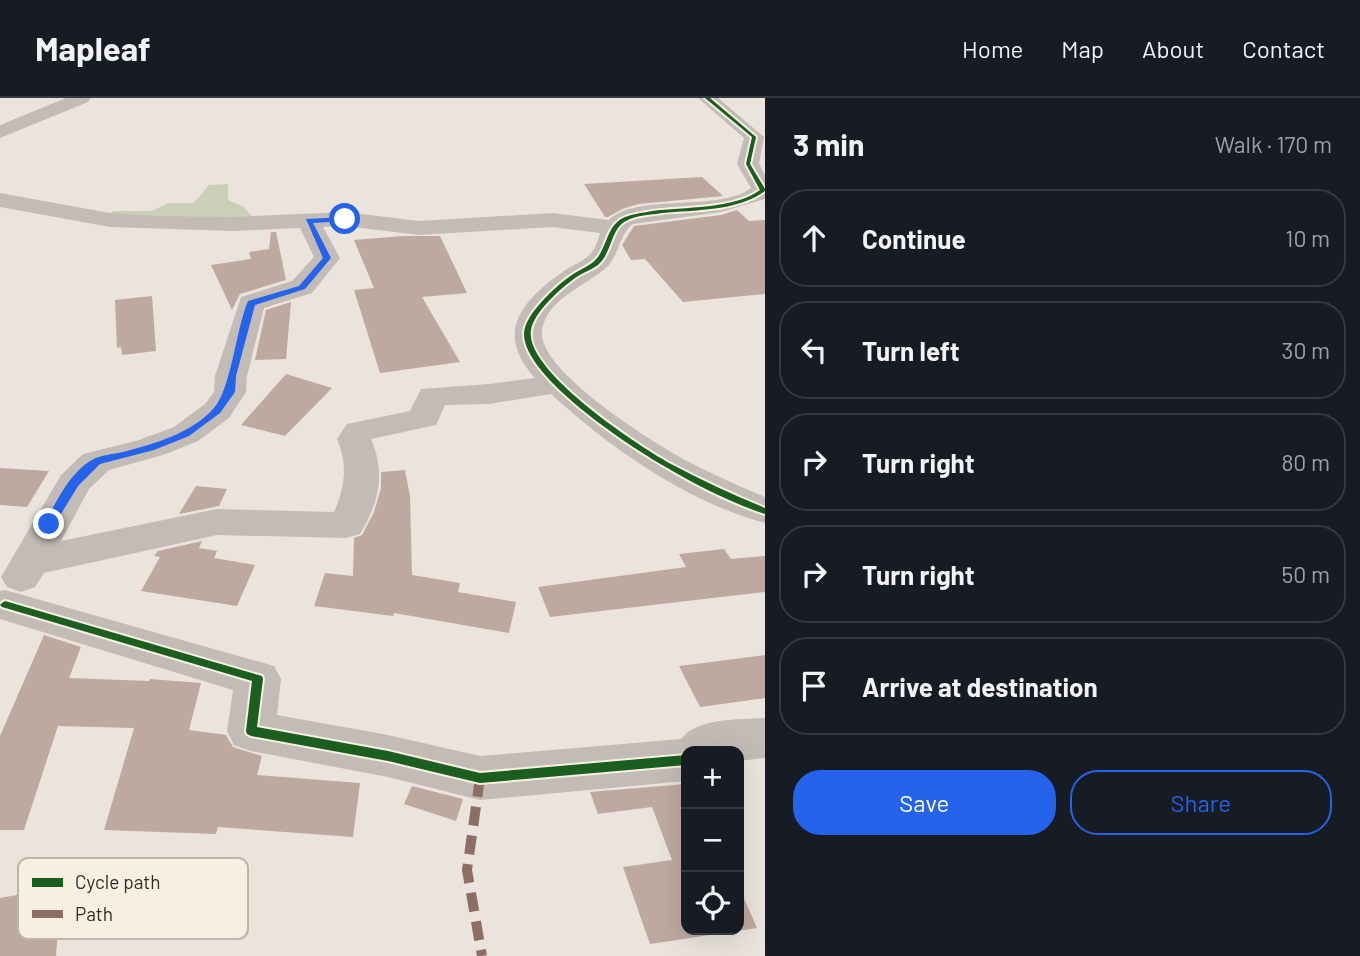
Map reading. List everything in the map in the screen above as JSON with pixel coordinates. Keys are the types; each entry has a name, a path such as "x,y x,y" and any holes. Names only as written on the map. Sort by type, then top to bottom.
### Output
{"street":[{"path":"0,132 82,98"},
{"path":"707,98 757,131 748,164 763,190 760,195 740,202 626,218 618,222 603,257 563,284 534,317 527,332 528,345 556,384 666,464 711,489 765,511"},
{"path":"0,200 110,220 232,224 345,219 419,228 552,220 616,228"},
{"path":"308,221 327,258 302,288 251,303 231,376 230,392 217,411 186,434 151,448 96,462 74,484 3,609 258,679 251,731 388,755 480,778 681,760"},
{"path":"29,562 217,522 346,525 356,509 363,470 360,449 354,439 359,431 424,418 432,396 489,394 556,384"},
{"path":"707,746 765,738"}],"green space":[{"path":"228,184 228,200 244,207 256,221 105,216 114,211 152,211 168,203 194,203 209,185"}],"building":[{"path":"702,177 723,196 639,204 608,217 605,217 584,184"},
{"path":"737,210 749,221 765,220 765,294 683,302 645,259 631,260 622,245 634,226 721,215"},
{"path":"271,232 276,232 286,280 240,294 232,310 211,265 251,259 249,252 269,249"},
{"path":"440,236 467,293 422,297 460,362 380,373 354,290 374,288 354,240"},
{"path":"152,296 156,351 122,355 121,347 117,348 115,300"},
{"path":"291,302 286,359 255,360 266,310"},
{"path":"286,374 332,388 285,436 241,425"},
{"path":"0,468 49,471 27,507 0,505"},
{"path":"405,470 410,496 412,575 460,583 458,592 516,602 509,633 394,613 393,616 314,606 325,573 353,576 354,538 362,535 374,512 381,488 381,472"},
{"path":"196,486 227,489 219,506 179,514"},
{"path":"202,541 199,548 217,551 214,558 255,565 237,606 141,591 160,557 154,556 158,551"},
{"path":"724,549 731,559 765,556 765,592 550,617 538,587 686,567 679,554"},
{"path":"44,635 81,647 69,678 201,683 189,730 226,735 233,747 262,756 257,775 360,783 353,837 218,827 216,834 104,830 134,728 58,726 24,830 0,830 0,736"},
{"path":"765,655 765,698 700,707 679,666"},
{"path":"681,784 681,935 710,935 650,944 623,867 672,860 652,807 598,814 590,792"},
{"path":"412,786 463,799 456,821 404,804"},
{"path":"18,895 18,939 57,939 56,956 0,956 0,898"},
{"path":"744,898 757,928 744,930"}],"marked path":[{"path":"480,778 467,870 482,956"}],"cycle path":[{"path":"707,98 754,137 748,164 763,190 754,197 739,202 638,215 620,222 602,258 556,291 534,316 527,332 530,348 542,367 561,387 609,426 669,466 765,511"},
{"path":"5,605 258,679 251,731 388,756 480,778 681,760"}],"route":[{"path":"49,524 74,484 96,462 151,448 186,434 217,411 230,392 231,376 251,303 302,288 327,258 308,221 345,219"}]}
